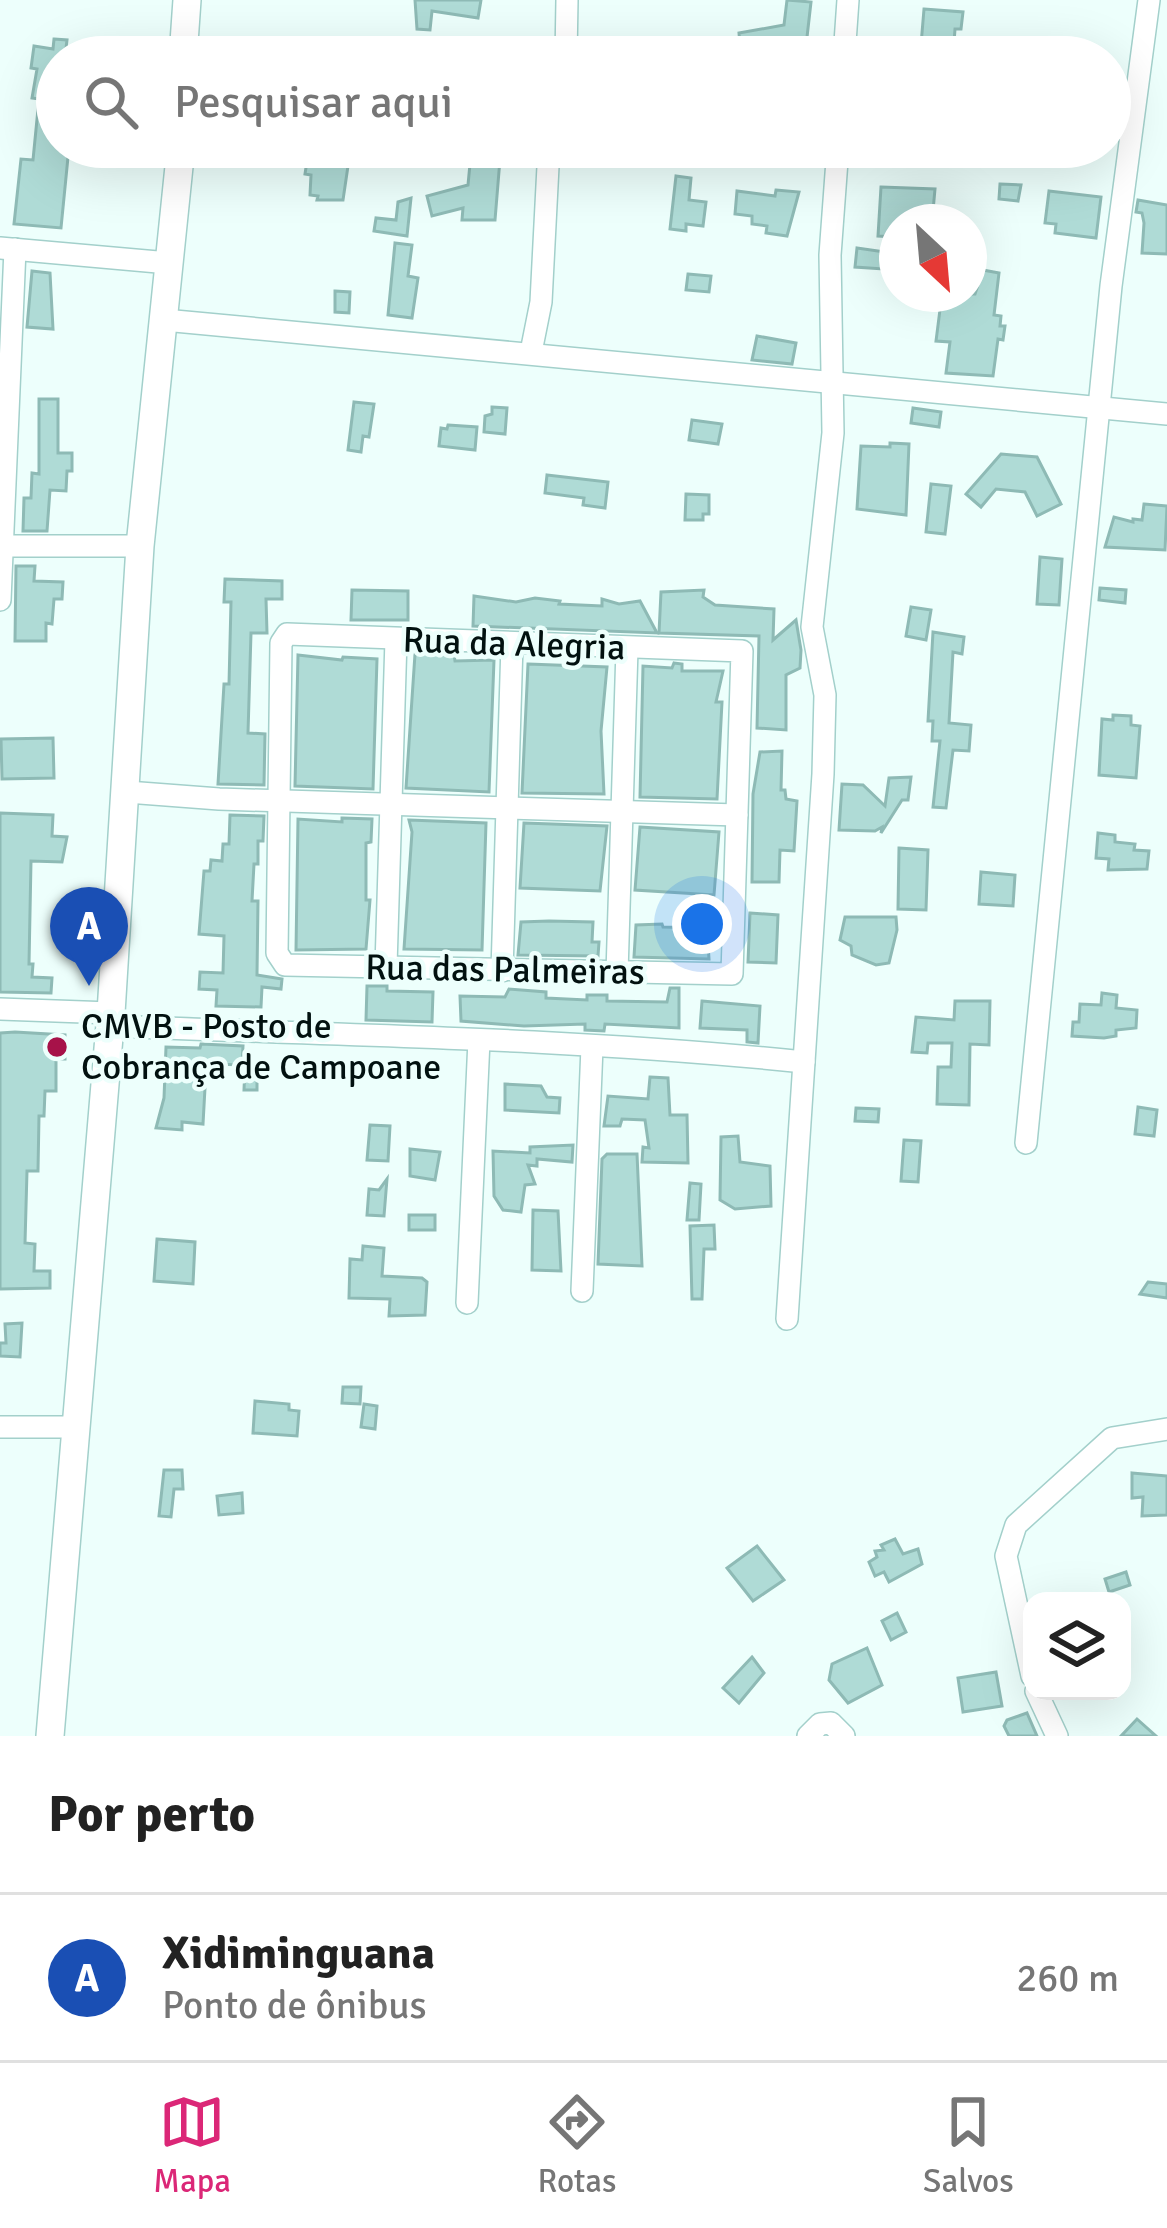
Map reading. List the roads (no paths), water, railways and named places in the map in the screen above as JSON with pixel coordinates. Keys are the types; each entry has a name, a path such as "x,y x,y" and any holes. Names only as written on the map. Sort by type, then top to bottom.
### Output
{"main road":[{"path":"184,36 187,0"},
{"path":"50,1736 110,1019 140,546 180,168"}],"street":[{"path":"566,36 567,0"},
{"path":"845,36 848,0"},
{"path":"1131,147 1149,0"},
{"path":"531,352 541,302 548,168"},
{"path":"787,1319 812,987 825,695 812,627 832,433 830,255 836,168"},
{"path":"1026,1143 1099,407 1128,168"},
{"path":"0,600 8,249 169,263"},
{"path":"164,320 1167,414"},
{"path":"1,546 140,546"},
{"name":"Rua da Alegria","path":"280,801 281,643 287,634 742,651 737,815"},
{"path":"386,966 396,639"},
{"path":"502,971 512,644"},
{"path":"617,973 627,649"},
{"path":"127,792 737,815"},
{"name":"Rua das Palmeiras","path":"280,801 280,959 285,965 732,974 737,815"},
{"path":"0,1010 804,1062"},
{"path":"467,1303 479,1040"},
{"path":"582,1291 592,1047"},
{"path":"0,1427 75,1427"},
{"path":"1023,1634 1006,1556 1016,1525 1112,1438 1167,1430"},
{"path":"1040,1700 1057,1736"},
{"path":"808,1736 820,1724 831,1723 844,1736"}],"place":[{"name":"Xidiminguana","path":"89,986"},
{"name":"CMVB - Posto de Cobrança de Campoane","path":"57,1047"}]}
